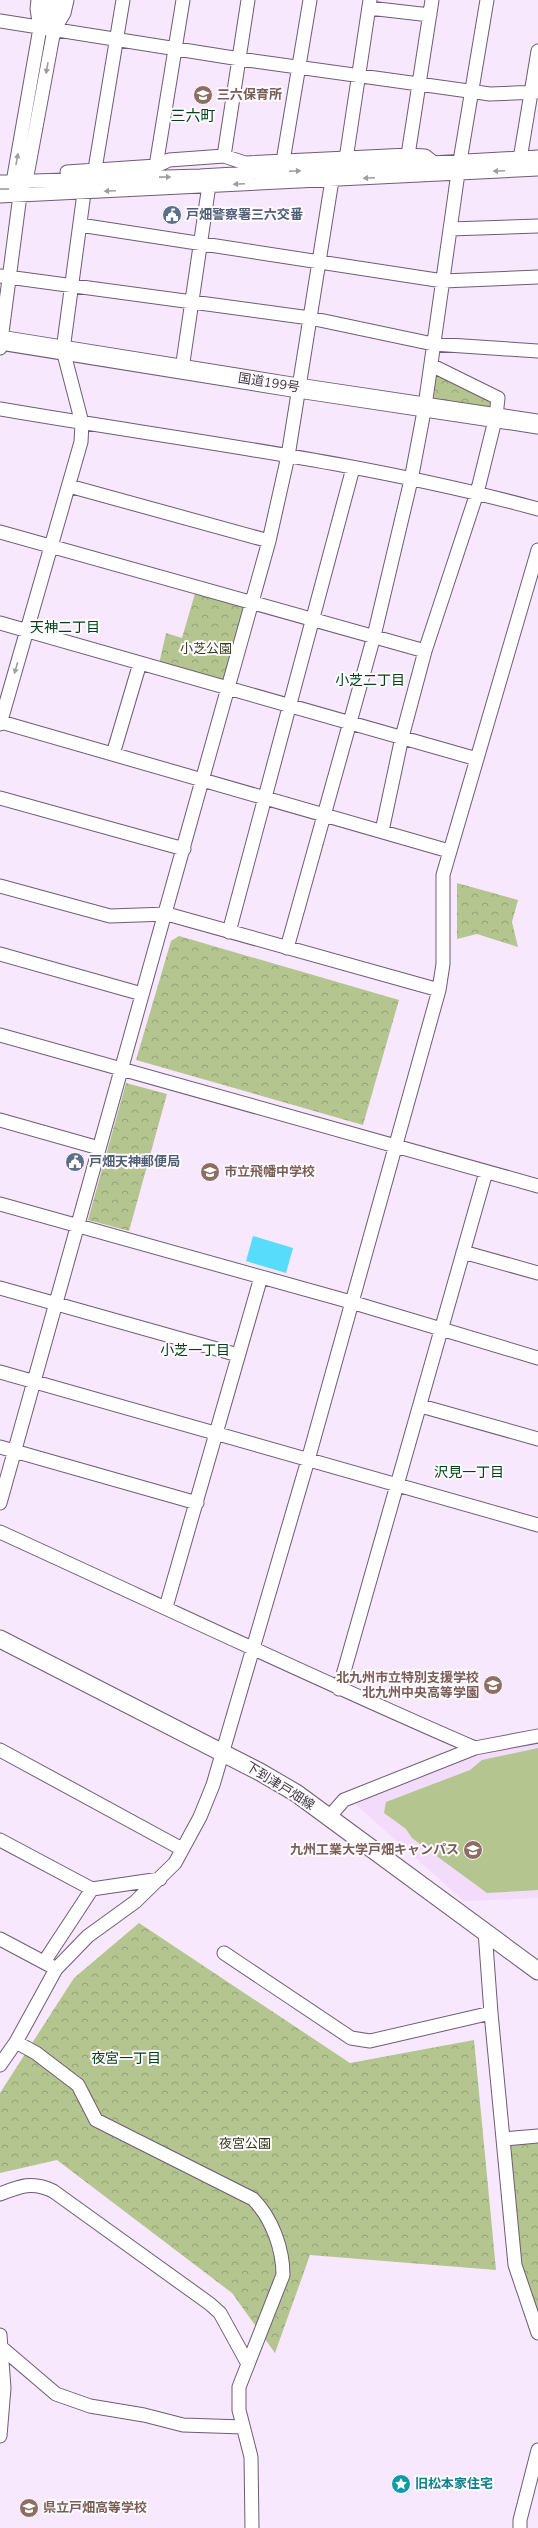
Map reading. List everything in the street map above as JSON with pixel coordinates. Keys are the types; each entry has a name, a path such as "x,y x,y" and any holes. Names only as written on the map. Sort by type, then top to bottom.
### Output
{"highway":[{"path":"47,29 57,0"},
{"name":"国道199号","path":"1,343 63,350 182,370 496,416 538,424"}],"main road":[{"name":"下到津戸畑線","path":"0,1639 260,1772 329,1817 538,1971"}],"street":[{"path":"38,0 37,9 47,29"},
{"path":"1,343 5,276 20,195 26,181 47,29 48,0"},
{"path":"6,182 47,29 64,13 67,0"},
{"path":"95,169 123,0"},
{"path":"156,166 183,0"},
{"path":"224,156 248,0"},
{"path":"283,161 310,0"},
{"path":"408,155 432,0"},
{"path":"287,948 374,636 411,480 425,406 458,168 473,91 487,0"},
{"path":"346,159 370,4 430,16"},
{"path":"0,21 299,68 490,94 534,93"},
{"path":"520,159 534,93 538,51"},
{"path":"52,181 57,172 156,166 169,160 224,156 245,163 408,155 425,156 436,164"},
{"path":"0,196 332,180 458,168 538,157"},
{"path":"6,182 436,164 458,168 538,170"},
{"path":"0,1503 142,994 254,601 288,456 332,180"},
{"path":"6,182 20,195"},
{"path":"182,370 209,186"},
{"path":"84,193 63,350 82,423 81,442 0,723 204,779 449,851"},
{"path":"80,225 443,280 538,277"},
{"path":"450,229 538,226"},
{"path":"5,276 310,318 433,344 538,351"},
{"path":"382,831 402,737 425,651 477,493 496,416 498,398 431,365"},
{"path":"0,409 353,468 477,493 538,509"},
{"path":"229,932 314,619 353,468"},
{"path":"69,486 269,541"},
{"path":"0,532 254,601 425,651"},
{"path":"0,2065 16,2042 56,1969 88,1936 135,1902 175,1863 200,1817 223,1753 308,1460 439,990 443,964 441,895 443,875 538,550"},
{"path":"0,623 477,759"},
{"path":"113,754 140,663"},
{"path":"0,798 184,849"},
{"path":"0,886 110,916 166,914 439,990"},
{"path":"0,954 142,994"},
{"path":"0,1035 538,1186"},
{"path":"0,1120 99,1148"},
{"path":"339,1689 421,1406 486,1172"},
{"path":"0,1204 351,1302 538,1358"},
{"path":"463,1252 538,1273"},
{"path":"166,1607 261,1277"},
{"path":"0,1288 238,1355"},
{"path":"0,1372 538,1525"},
{"path":"421,1406 538,1439"},
{"path":"0,1446 197,1502"},
{"path":"0,1532 254,1647 339,1689 475,1748"},
{"path":"329,1817 344,1800 475,1748 538,1736"},
{"path":"0,1750 182,1849"},
{"path":"0,1840 92,1889 160,1879"},
{"path":"44,1962 92,1889"},
{"path":"485,1931 490,2013 504,2139 515,2266 538,2334"},
{"path":"0,1939 56,1969"},
{"path":"224,1953 351,2038 359,2041 370,2041 490,2013"},
{"path":"16,2042 36,2053 78,2086 96,2120 254,2199 263,2209 283,2261 283,2275 239,2387 239,2410 251,2458 252,2528"},
{"path":"504,2139 538,2136"},
{"path":"0,2194 23,2184 42,2185 53,2191 210,2304 220,2313 248,2364"},
{"path":"1,2342 56,2394 90,2406 144,2415 182,2425 243,2427"},
{"path":"0,2436 4,2409 1,2342"},
{"path":"520,2528 520,2520 538,2450"}],"shaded area":[{"name":"九州工業大学戸畑キャンパス","path":"538,1743 538,1898 464,1901 354,1803 482,1753"}],"green space":[{"path":"435,374 492,399 492,410 434,400"},
{"name":"小芝公園","path":"196,590 244,606 225,682 159,664 166,633 182,638"},
{"path":"457,883 518,900 512,922 518,947 477,934 457,939"},
{"path":"179,936 399,1000 363,1125 136,1060 171,941"},
{"path":"126,1083 167,1094 129,1231 88,1220"},
{"name":"九州工業大学戸畑キャンパス","path":"538,1748 538,1890 487,1893 412,1838 406,1829 384,1813 386,1802 470,1770 482,1760"},
{"name":"夜宮公園","path":"139,1923 350,2063 474,2040 496,2270 310,2255 275,2353 232,2293 57,2160 0,2173 0,2093 74,1978"},
{"path":"538,2138 538,2312 522,2269 509,2139"}],"water":[{"path":"253,1236 293,1248 286,1273 246,1261"}],"place":[{"name":"三六保育所","path":"203,95"},
{"name":"戸畑警察署三六交番","path":"172,215"},
{"name":"戸畑天神郵便局","path":"75,1162"},
{"name":"市立飛幡中学校","path":"210,1172"},
{"name":"北九州市立特別支援学校 北九州中央高等学園","path":"493,1685"},
{"name":"九州工業大学戸畑キャンパス","path":"473,1850"},
{"name":"旧松本家住宅","path":"401,2484"},
{"name":"県立戸畑高等学校","path":"29,2508"}],"district":[{"name":"三六町","path":"193,116"},
{"name":"天神二丁目","path":"65,627"},
{"name":"小芝二丁目","path":"370,680"},
{"name":"小芝一丁目","path":"195,1350"},
{"name":"沢見一丁目","path":"469,1472"},
{"name":"夜宮一丁目","path":"126,2058"}]}
